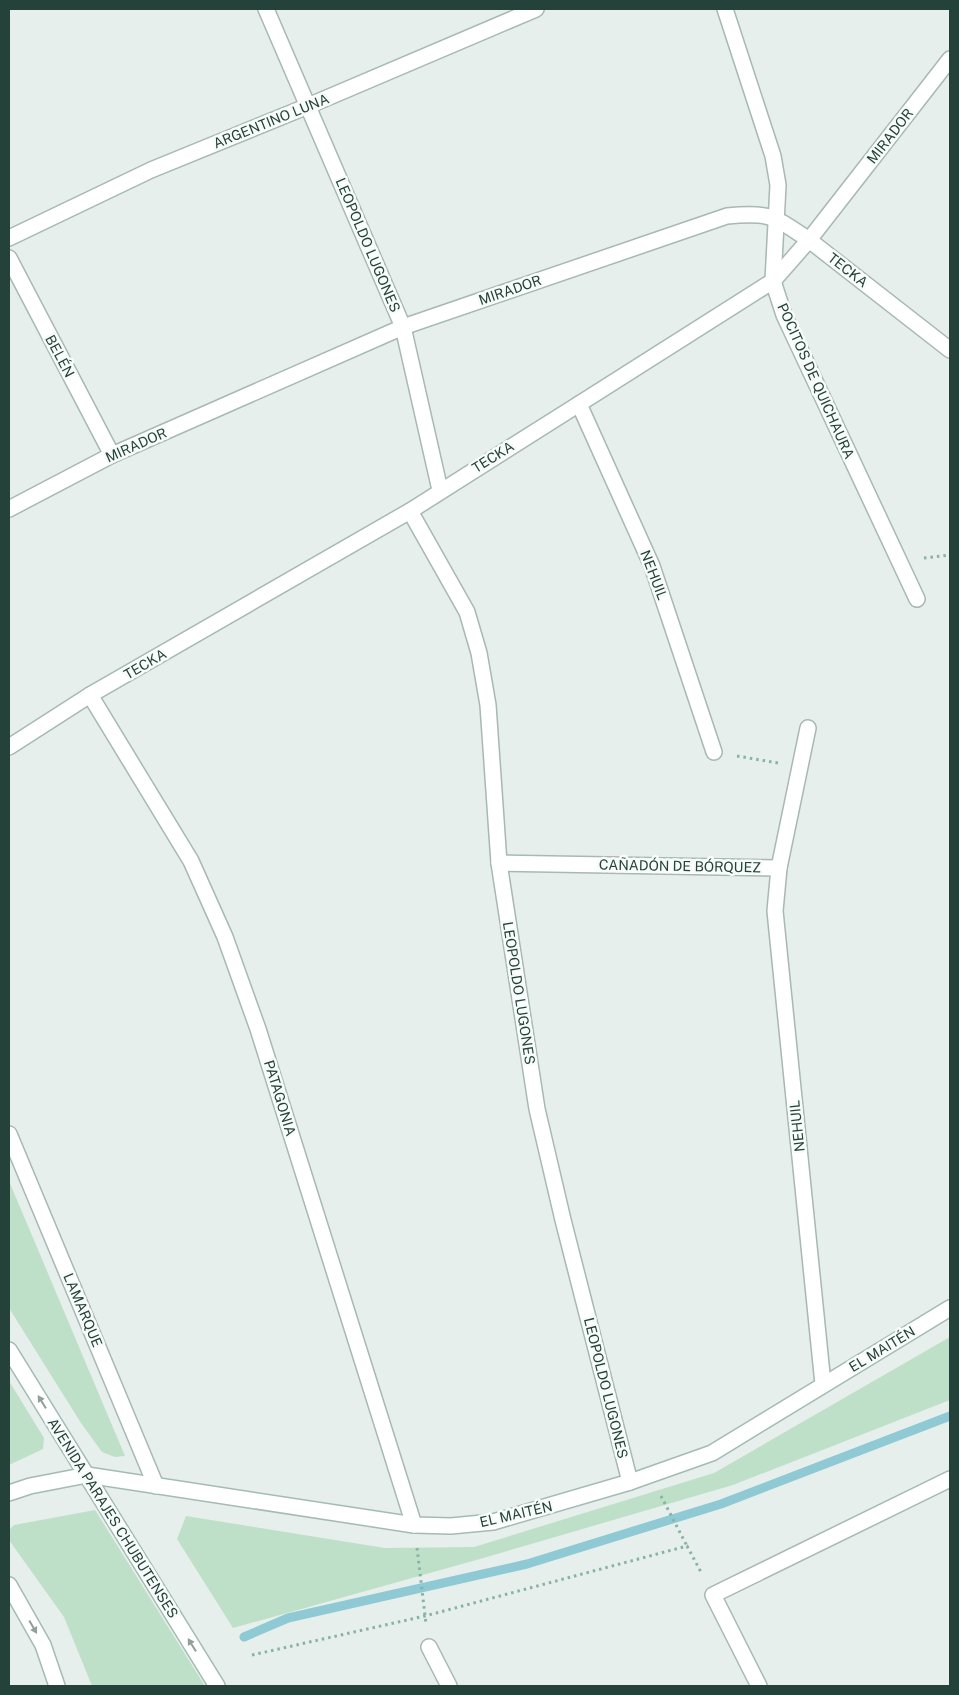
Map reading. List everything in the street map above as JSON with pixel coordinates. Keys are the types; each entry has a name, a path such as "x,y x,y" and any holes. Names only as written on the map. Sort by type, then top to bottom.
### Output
{"street":[{"name":"LEOPOLDO LUGONES","path":"266,9 403,327 440,490"},
{"name":"ARGENTINO LUNA","path":"9,238 151,170 308,106 536,9"},
{"name":"POCITOS DE QUICHAURA","path":"725,9 773,156 778,185 773,281 784,315 917,599"},
{"name":"MIRADOR","path":"9,509 112,455 403,327 727,216 758,213 777,218 809,240 950,59"},
{"name":"TECKA","path":"9,747 90,695 410,511 440,490 579,404 773,281 809,240 950,350"},
{"name":"BELÉN","path":"9,258 112,455"},
{"name":"NEHUIL","path":"579,404 652,566 714,752"},
{"name":"LEOPOLDO LUGONES","path":"410,511 467,612 479,653 488,705 499,863 538,1109 563,1220 630,1482"},
{"name":"PATAGONIA","path":"90,695 191,861 225,937 258,1030 414,1525"},
{"name":"CAÑADÓN DE BÓRQUEZ","path":"499,863 779,868 808,728"},
{"name":"NEHUIL","path":"779,868 775,911 823,1384"},
{"name":"LAMARQUE","path":"9,1134 156,1486"},
{"name":"EL MAITÉN","path":"9,1493 30,1486 87,1475 414,1525 451,1526 494,1522 630,1482 712,1453 950,1308"},
{"name":"AVENIDA PARAJES CHUBUTENSES","path":"9,1350 217,1686"},
{"path":"759,1686 713,1595 950,1480"},
{"path":"9,1584 43,1645 54,1685"},
{"path":"429,1647 449,1686"}],"path":[{"path":"714,752 800,766"},
{"path":"650,1475 713,1595"},
{"path":"414,1525 425,1616"},
{"path":"252,1655 425,1616 687,1546"}],"green space":[{"path":"9,1181 125,1456 115,1457 102,1452 81,1423 9,1308"},
{"path":"950,1337 950,1400 733,1485 480,1559 233,1628 177,1539 186,1516 385,1548 474,1547 714,1473"},
{"path":"9,1381 44,1438 43,1449 9,1465"},
{"path":"95,1510 205,1686 92,1686 64,1617 9,1540 9,1530 14,1525"}],"waterway":[{"path":"244,1637 288,1618 527,1564 721,1504 950,1416"}]}
